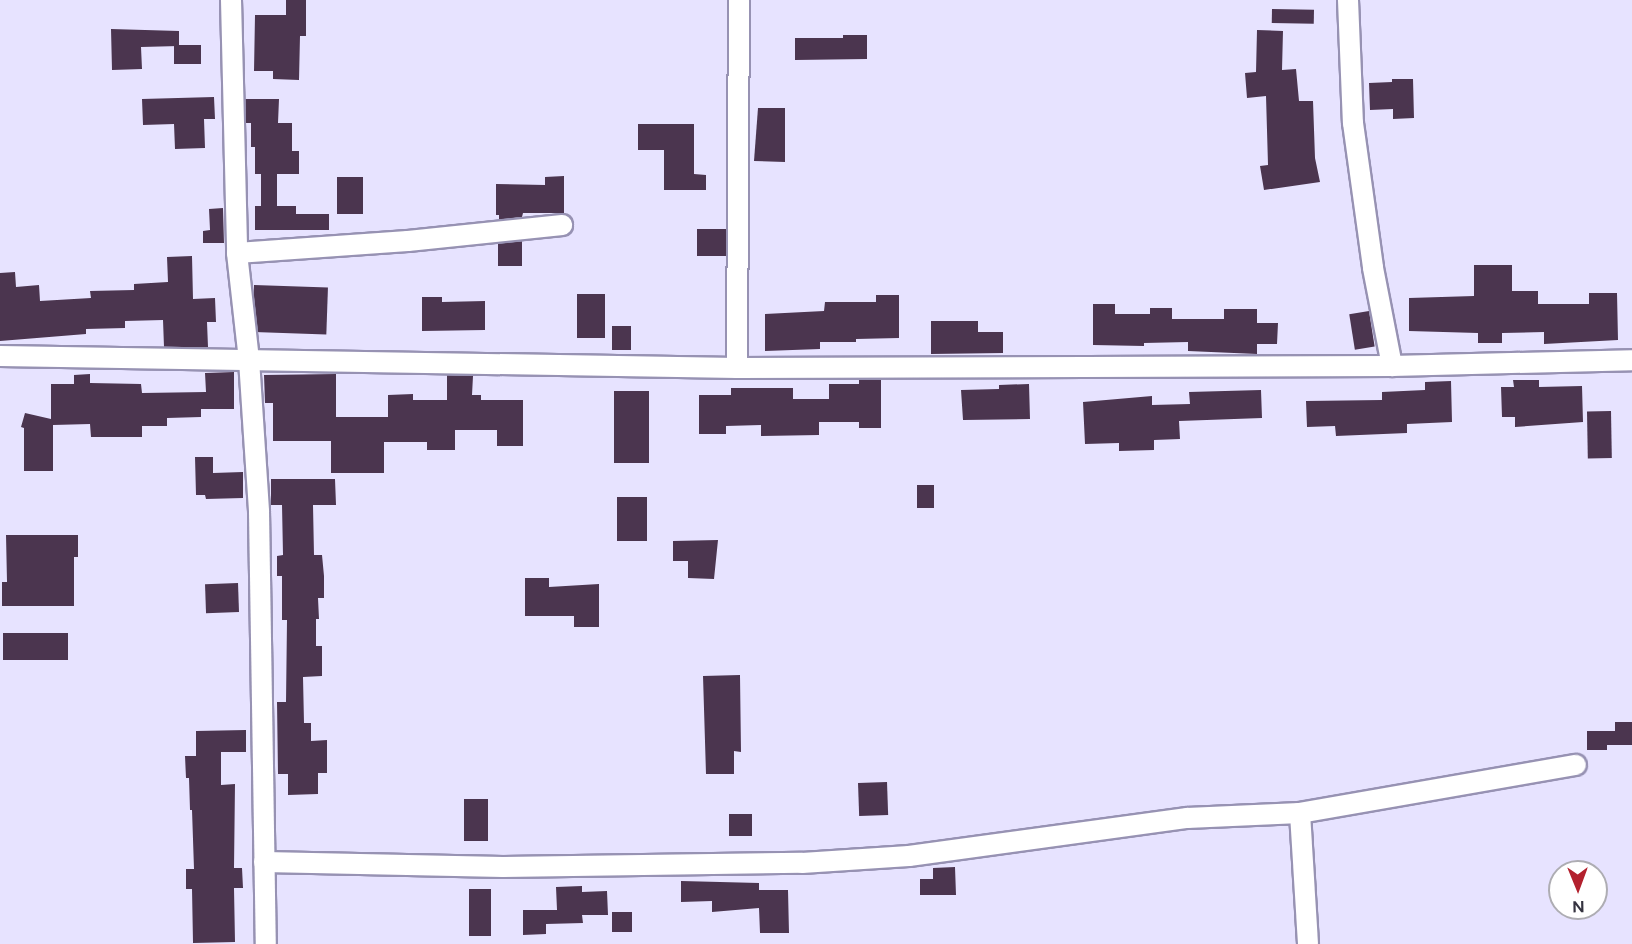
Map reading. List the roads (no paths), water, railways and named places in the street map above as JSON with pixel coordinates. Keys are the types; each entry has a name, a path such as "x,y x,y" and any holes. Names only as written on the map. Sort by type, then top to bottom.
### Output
{"street":[{"path":"231,0 237,253 249,360 259,512 266,944"},
{"path":"737,368 740,0"},
{"path":"1348,0 1353,123 1373,268 1392,366"},
{"path":"237,253 408,241 562,225"},
{"path":"0,356 737,368 1392,366 1632,360"},
{"path":"264,862 503,867 802,863 960,850 1187,818 1300,813 1576,765"},
{"path":"1300,813 1308,944"}]}
